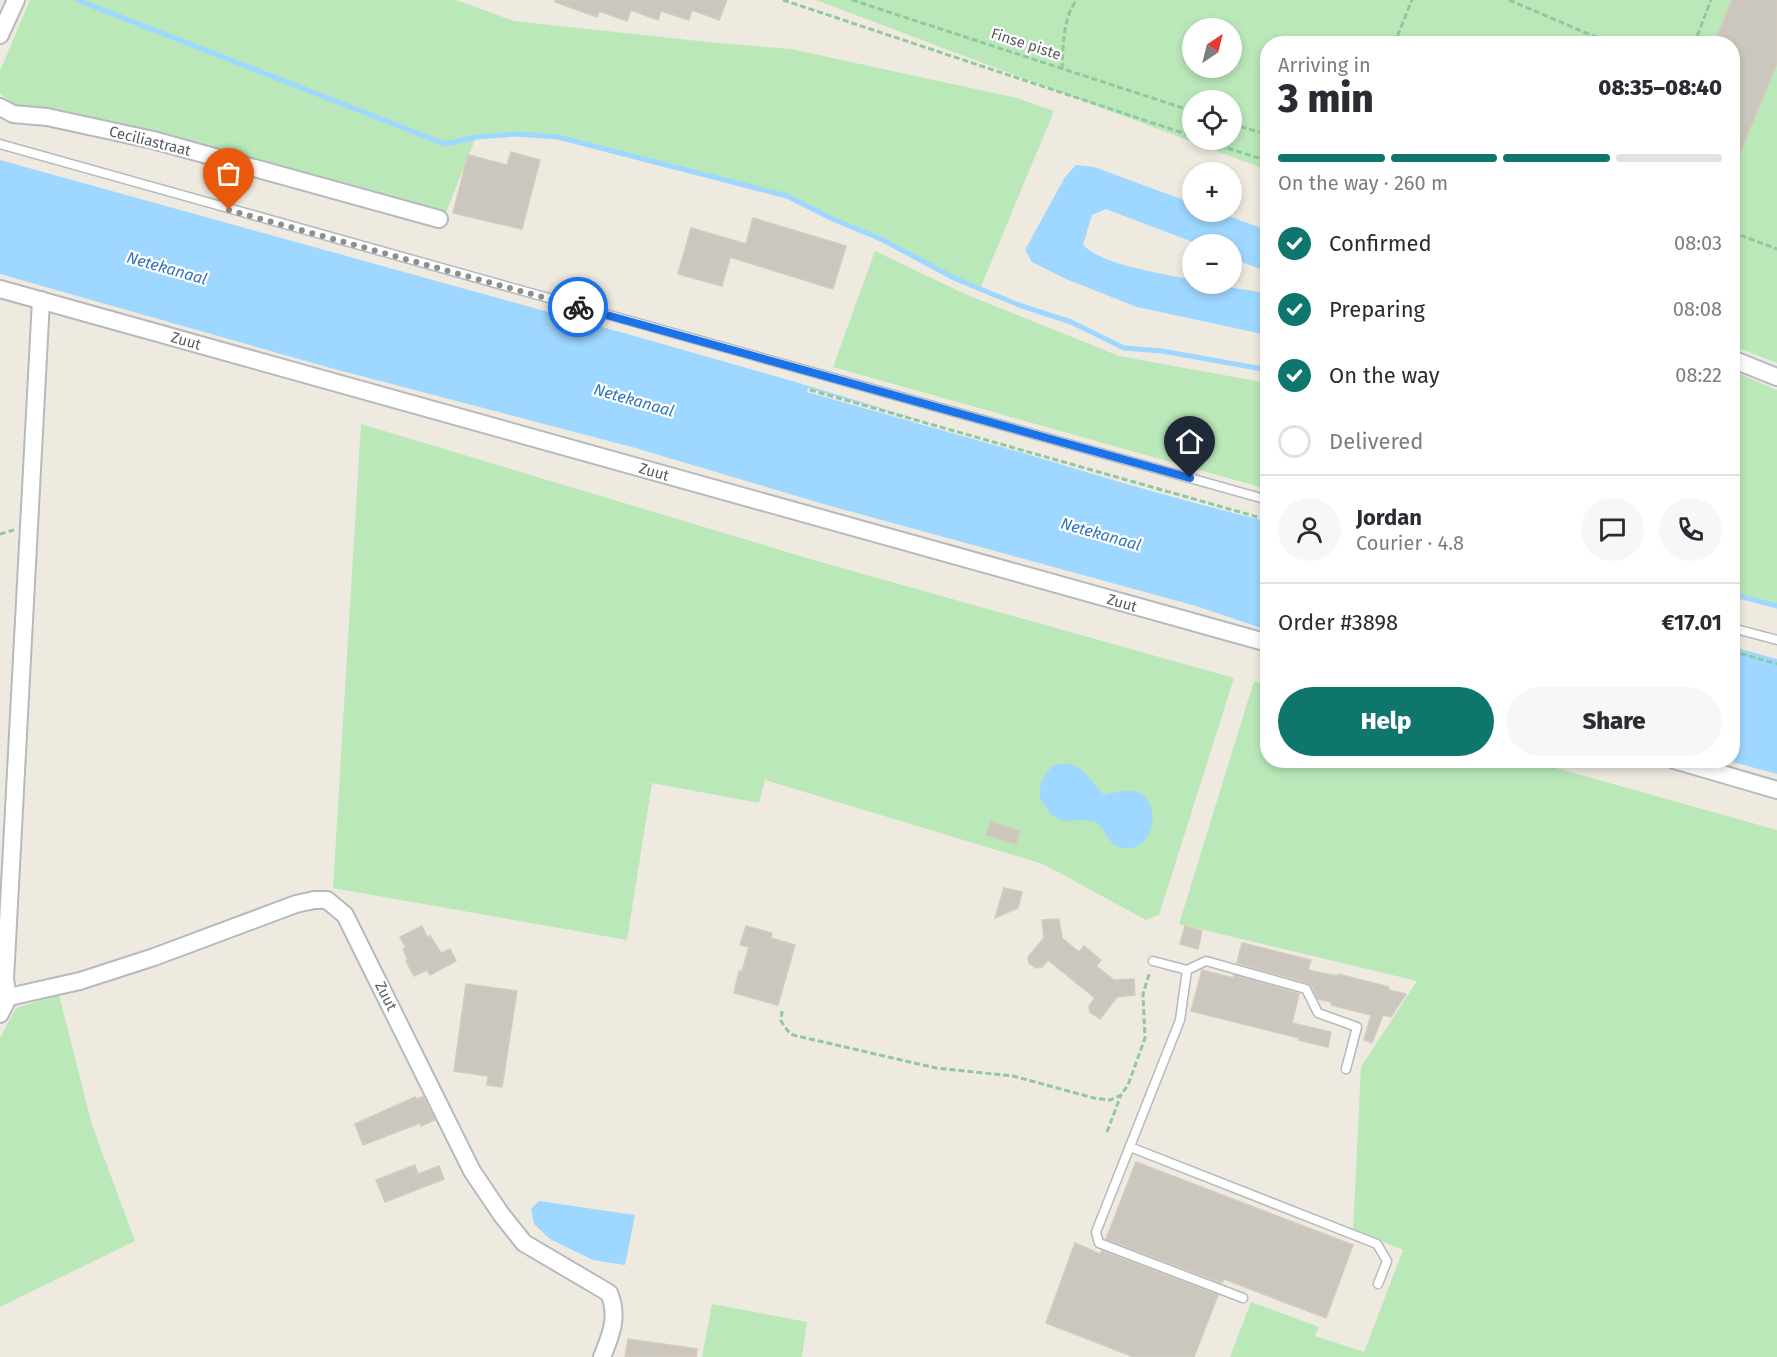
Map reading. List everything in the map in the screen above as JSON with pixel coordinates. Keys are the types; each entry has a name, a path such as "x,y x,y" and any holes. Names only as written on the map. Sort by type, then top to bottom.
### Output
{"street":[{"path":"0,34 16,0"},
{"name":"Ceciliastraat","path":"0,107 12,114 47,117 153,140 439,219"},
{"name":"Zuut","path":"0,289 1260,641"},
{"path":"0,1014 4,998 41,300"},
{"path":"1740,362 1777,377"},
{"path":"1701,768 1777,790"},
{"name":"Zuut","path":"4,998 80,981 154,957 296,904 327,900 345,915 472,1171 512,1229 524,1243 538,1253 609,1293 614,1304 615,1317 602,1357"}],"lane":[{"path":"0,144 1260,499"},
{"path":"1740,630 1777,640"},
{"path":"1153,961 1187,970 1206,961 1306,989 1318,1013 1357,1027 1346,1069"},
{"path":"1187,970 1180,1020 1096,1232 1099,1243 1243,1299"},
{"path":"1130,1147 1377,1244 1387,1261 1378,1284"}],"path":[{"path":"783,0 1182,133"},
{"name":"Finse piste","path":"852,0 1182,108"},
{"path":"1062,69 1064,36 1072,5 1077,0"},
{"path":"1397,36 1412,0"},
{"path":"1509,0 1593,36"},
{"path":"1697,36 1711,0"},
{"path":"1242,127 1260,133"},
{"path":"1233,150 1260,158"},
{"path":"1740,235 1777,249"},
{"path":"810,390 1260,518"},
{"path":"1740,653 1777,664"},
{"path":"1107,1132 1121,1095 1128,1085 1145,1038 1143,994 1153,961"},
{"path":"782,1011 781,1021 794,1035 936,1068 1012,1076 1094,1098 1110,1100 1121,1095"}],"green space":[{"path":"30,0 456,0 514,21 791,49 1017,98 1054,111 980,289 956,279 881,239 835,220 787,196 558,137 516,134 476,137 445,215 17,107 0,93 0,71"},
{"path":"816,0 1777,0 1777,363 1740,349 1740,36 1260,36 1260,167 1214,150 1242,150 1242,90 1182,90 1182,138"},
{"path":"875,251 965,294 1119,356 1260,382 1260,487 833,367"},
{"path":"1740,374 1777,390 1777,606 1740,596"},
{"path":"361,424 817,561 1234,678 1159,915 1146,920 1043,864 765,780 759,803 652,783 627,940 333,888"},
{"path":"1254,681 1260,683 1260,768 1556,768 1777,830 1777,1357 1230,1357 1251,1302 1319,1327 1315,1336 1364,1352 1403,1250 1353,1230 1361,1067 1417,981 1179,924"},
{"path":"59,995 92,1125 135,1241 0,1307 0,1038 16,1008"},
{"path":"712,1304 807,1322 802,1357 702,1357"}],"water":[{"name":"Netekanaal","path":"0,160 687,351 845,397 1085,472 1260,519 1260,628 1196,606 827,505 632,447 327,367 0,274"},
{"path":"1076,165 1094,167 1182,199 1182,222 1242,221 1260,227 1260,269 1242,262 1242,234 1182,234 1182,238 1106,209 1092,215 1083,245 1092,252 1119,263 1182,278 1182,294 1242,294 1242,289 1260,292 1260,333 1137,307 1066,279 1032,262 1025,250 1065,177"},
{"path":"1740,649 1777,659 1777,774 1740,764"},
{"path":"1069,763 1082,770 1104,795 1132,791 1142,794 1149,801 1152,822 1150,833 1144,841 1134,847 1122,848 1113,843 1097,823 1086,820 1067,821 1051,815 1040,798 1041,783 1051,768 1057,764"},
{"path":"539,1201 635,1215 625,1265 593,1260 550,1239 534,1224 531,1209"}],"pier":[{"path":"808,388 1215,506 1260,516 1260,520 807,392"}],"building":[{"path":"555,0 727,0 719,20 692,10 689,20 661,11 658,20 631,10 627,21 599,11 597,17 555,2"},
{"path":"1732,0 1777,0 1777,63 1740,153 1740,36 1717,36"},
{"path":"511,152 540,160 522,229 453,213 468,155 507,165"},
{"path":"753,218 846,246 833,289 730,257 722,286 678,274 691,228 746,244"},
{"path":"991,822 1020,831 1016,844 986,835"},
{"path":"1004,888 1022,892 1018,908 995,918"},
{"path":"1059,919 1062,938 1079,952 1084,946 1101,960 1096,966 1114,980 1134,979 1135,995 1117,997 1100,1019 1090,1012 1089,1006 1095,998 1048,960 1042,967 1036,968 1029,963 1028,957 1044,938 1042,920"},
{"path":"422,926 427,937 430,936 441,953 450,949 456,961 430,975 427,970 414,976 406,961 408,960 403,949 406,948 400,937"},
{"path":"746,926 772,933 771,938 795,945 778,1005 734,993 739,971 742,971 749,947 740,945"},
{"path":"1185,926 1202,931 1198,949 1180,944"},
{"path":"1242,943 1311,960 1308,970 1338,976 1338,974 1389,987 1389,990 1406,994 1391,1017 1383,1015 1372,1043 1364,1040 1371,1015 1331,1005 1331,1002 1318,999 1312,986 1308,983 1237,963"},
{"path":"1202,970 1233,978 1234,975 1299,994 1292,1023 1331,1032 1328,1047 1191,1011"},
{"path":"466,984 517,991 502,1087 487,1085 488,1076 454,1071"},
{"path":"415,1097 416,1099 423,1097 435,1120 421,1126 420,1123 363,1145 355,1124"},
{"path":"1136,1162 1353,1245 1326,1318 1224,1279 1222,1283 1106,1239"},
{"path":"415,1165 418,1174 439,1166 444,1179 385,1202 376,1180"},
{"path":"1075,1243 1218,1295 1194,1357 1134,1357 1046,1323"},
{"path":"628,1339 697,1349 696,1357 625,1357"}],"waterway":[{"path":"77,0 445,144 476,137 516,134 558,137 787,196 835,220 881,239 956,279 1019,305 1071,322 1124,348 1162,351 1260,369"},
{"path":"1740,596 1777,606"}],"way so far":[{"path":"229,210 578,307"}],"route":[{"path":"578,307 1190,478"}]}
